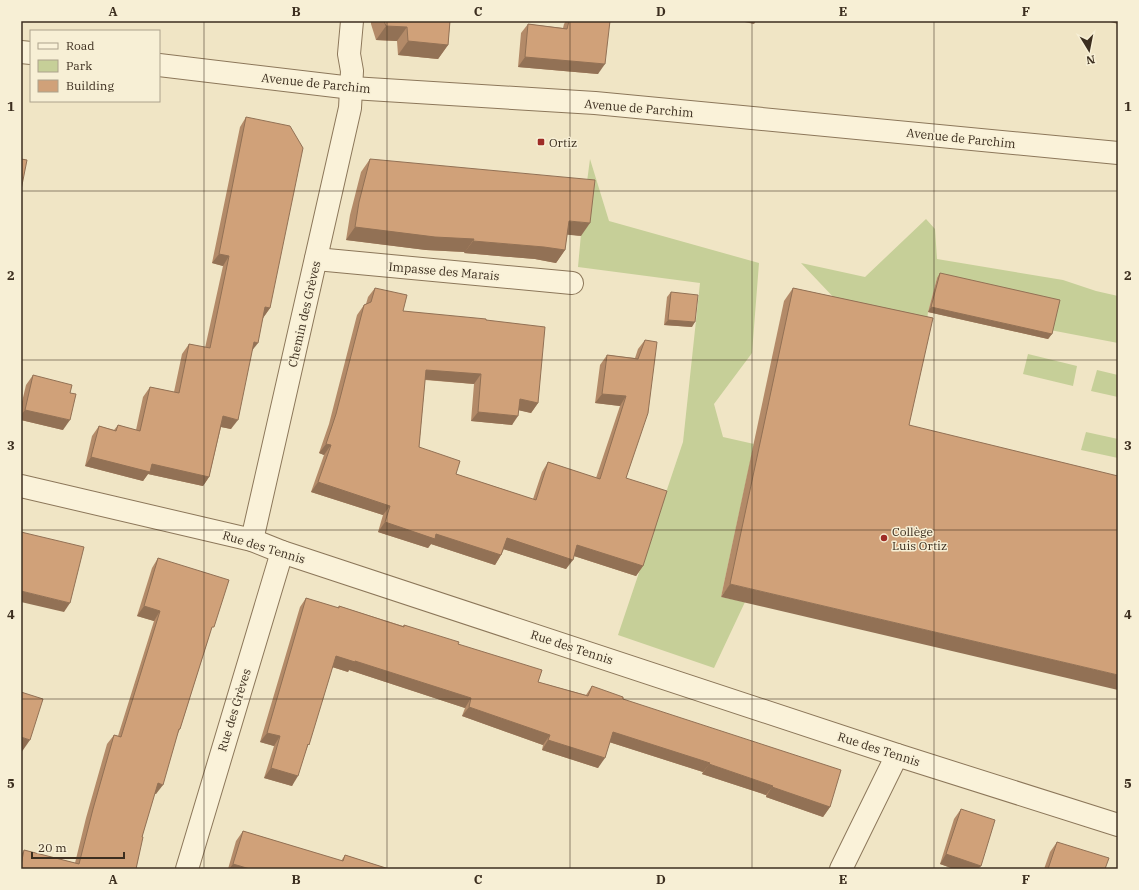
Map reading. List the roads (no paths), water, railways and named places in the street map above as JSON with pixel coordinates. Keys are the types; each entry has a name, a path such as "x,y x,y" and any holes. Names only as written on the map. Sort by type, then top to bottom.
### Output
{"street":[{"name":"Chemin des Grèves","path":"252,540 350,108 352,71 349,54 352,21"},
{"name":"Avenue de Parchim","path":"160,65 352,88 595,103 1118,153"},
{"name":"Impasse des Marais","path":"316,259 572,283"},
{"name":"Rue des Tennis","path":"21,486 252,540 282,552 897,755 1118,825"},
{"name":"Rue des Grèves","path":"187,869 282,552"},
{"path":"841,869 897,755"}],"place":[{"name":"Ortiz","path":"541,142"},
{"name":"Collège Luis Ortiz","path":"884,538"}]}
